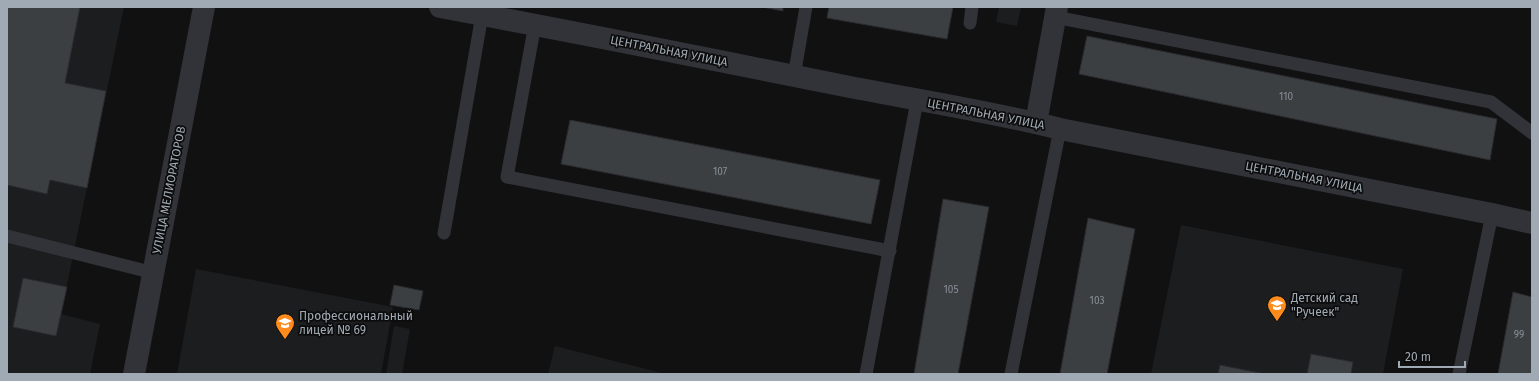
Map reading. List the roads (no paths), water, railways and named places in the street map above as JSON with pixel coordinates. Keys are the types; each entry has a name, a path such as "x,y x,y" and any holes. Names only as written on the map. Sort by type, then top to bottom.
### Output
{"street":[{"name":"УЛИЦА МЕЛИОРАТОРОВ","path":"134,374 204,7"},
{"name":"ЦЕНТРАЛЬНАЯ УЛИЦА","path":"440,7 535,24 1036,123 1532,223"},
{"path":"1036,123 1056,12"}],"lane":[{"path":"794,76 806,7"},
{"path":"970,24 972,7"},
{"path":"1056,12 1491,102 1532,133"},
{"path":"444,233 482,15"},
{"path":"535,24 507,177 890,251"},
{"path":"866,374 917,100"},
{"path":"1011,374 1060,129"},
{"path":"1459,374 1492,214"},
{"path":"7,236 154,273"}],"place":[{"name":"Детский сад \"Ручеек\"","path":"1277,322"},
{"name":"Профессиональный лицей № 69","path":"285,340"}]}
